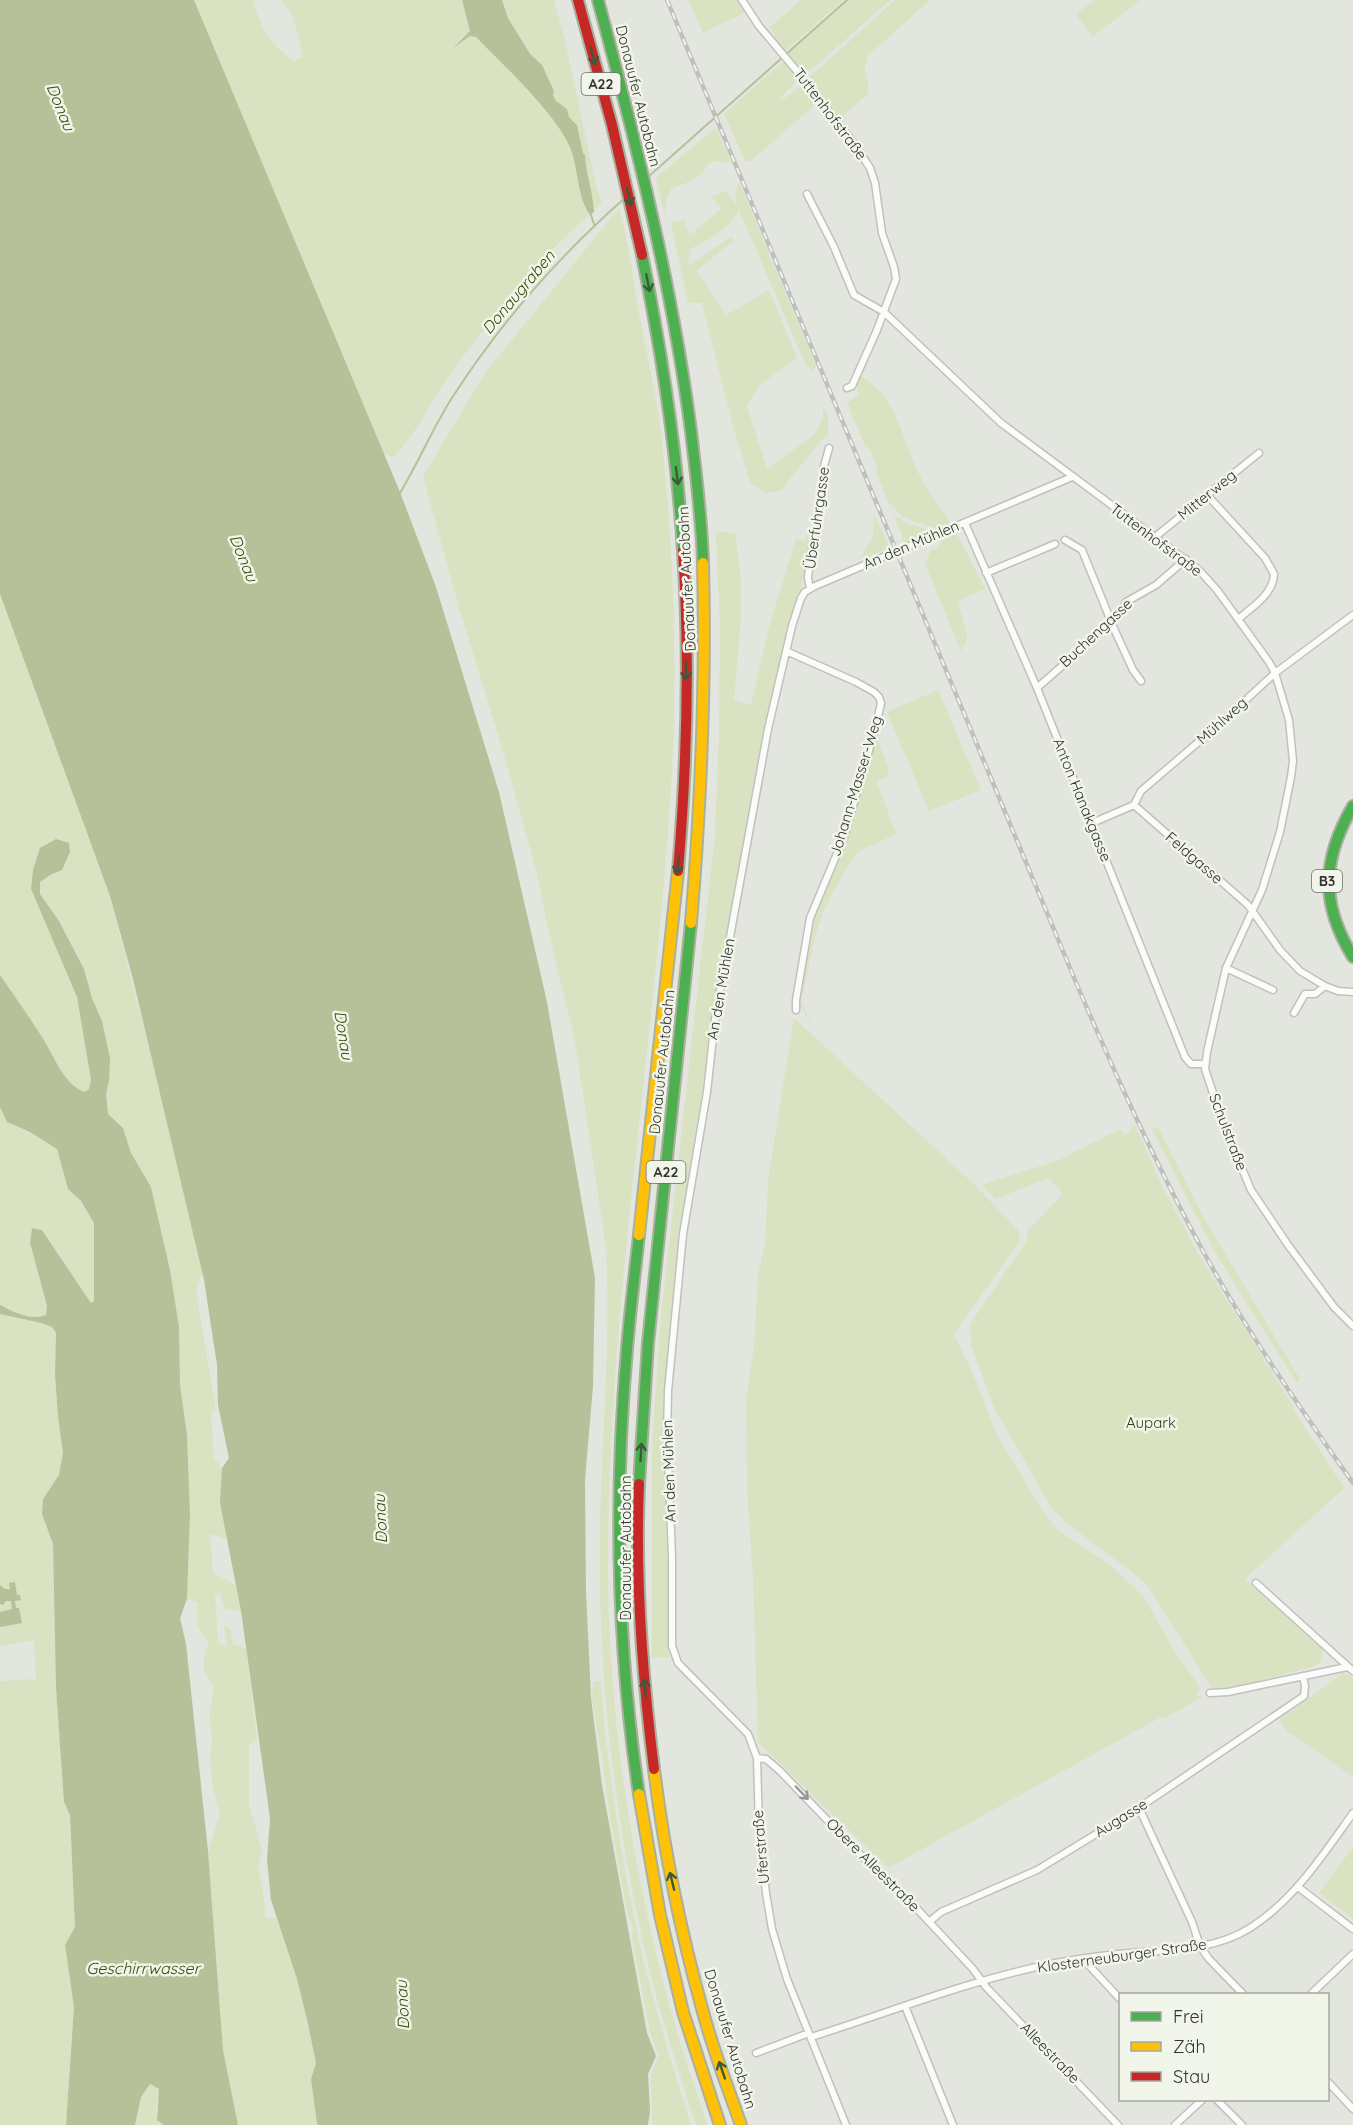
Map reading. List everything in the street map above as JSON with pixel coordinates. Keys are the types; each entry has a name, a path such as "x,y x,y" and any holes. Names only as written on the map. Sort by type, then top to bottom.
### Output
{"main road":[{"name":"Donauufer Autobahn","path":"578,0 636,226 658,336 678,482 684,565 687,634 686,733 680,836 625,1367 619,1532 620,1615 626,1697 650,1870 684,2017 720,2125"},
{"name":"Donauufer Autobahn","path":"598,0 638,154 676,334 688,407 700,520 705,634 704,732 699,834 645,1368 638,1529 645,1698 654,1784 669,1869 705,2017 741,2125"},
{"name":"B3","path":"1353,806 1334,842 1327,883 1328,900 1334,921 1353,957"}],"street":[{"name":"Tuttenhofstraße","path":"742,0 759,26 853,142 870,168 876,189 882,233 896,273 894,286 884,312 852,386 847,388"},
{"path":"807,194 834,247 851,291 858,299 884,312"},
{"name":"Tuttenhofstraße","path":"884,312 1002,423 1072,477 1186,559 1215,588 1269,662 1275,673 1289,720 1293,761 1280,832 1253,911"},
{"name":"Überfuhrgasse","path":"810,589 809,568 823,486 824,466 829,448"},
{"name":"Mitterweg","path":"1155,537 1259,453"},
{"name":"An den Mühlen","path":"689,1676 674,1655 671,1638 672,1556 667,1435 668,1390 676,1292 690,1186 708,1092 715,1019 768,729 801,598 810,589 1072,477"},
{"path":"1208,496 1265,558 1274,574 1272,585 1263,597 1238,619"},
{"name":"Anton Hanakgasse","path":"965,523 1037,688 1185,1057 1191,1064 1205,1064"},
{"path":"1065,540 1082,550 1133,670 1141,681"},
{"path":"986,573 1055,544"},
{"name":"Buchengasse","path":"1037,688 1112,622 1126,602 1156,585 1186,559"},
{"name":"Mühlweg","path":"1134,806 1141,791 1275,673 1353,615"},
{"name":"Johann-Masser-Weg","path":"786,651 830,669 865,687 874,692 880,703 876,726 844,837 810,918 796,1010"},
{"path":"1092,823 1134,806"},
{"name":"Feldgasse","path":"1134,806 1253,911 1293,965 1309,978 1325,986"},
{"name":"Schulstraße","path":"1253,911 1226,968 1205,1064 1223,1123 1251,1190 1334,1307 1353,1326"},
{"path":"1226,968 1273,990"},
{"path":"1294,1013 1305,994 1315,994 1325,986 1338,991 1353,992"},
{"path":"1256,1583 1350,1669"},
{"path":"1210,1693 1228,1692 1303,1676 1350,1669"},
{"name":"Uferstraße","path":"689,1676 748,1734 757,1758 759,1830 772,1929 787,1979 846,2125"},
{"name":"Augasse","path":"929,1922 941,1912 1037,1870 1139,1808 1304,1696 1303,1676"},
{"name":"Obere Alleestraße","path":"757,1758 766,1759 780,1771 880,1875 905,1896 982,1981"},
{"path":"1139,1808 1192,1922 1200,1947 1241,1993"},
{"name":"Klosterneuburger Straße","path":"756,2053 982,1981 1032,1968 1108,1955 1200,1947 1216,1943 1250,1928 1284,1902 1298,1887 1353,1813"},
{"path":"1298,1887 1353,1929"},
{"path":"1313,1993 1353,1954"},
{"path":"1083,1959 1119,1998"},
{"name":"Alleestraße","path":"982,1981 1118,2125"},
{"path":"905,2006 953,2125"},
{"path":"1329,2083 1353,2109"},
{"path":"1175,2125 1201,2101"},
{"path":"1218,2101 1242,2125"}],"green space":[{"path":"194,0 253,0 267,35 294,61 303,57 293,16 281,0 462,0 470,31 455,49 470,36 476,37 538,101 559,129 572,152 582,198 589,215 551,251 498,311 443,384 410,438 393,457 383,453"},
{"path":"502,0 554,0 602,203 594,211 577,125 569,117 567,109 556,101 542,65 530,54 508,18"},
{"path":"688,0 738,0 746,12 703,33"},
{"path":"801,0 843,0 784,52 769,28"},
{"path":"849,0 890,0 817,65 806,73 802,72 787,55"},
{"path":"895,0 930,0 868,56 865,67 869,93 839,119 810,82 810,77"},
{"path":"1095,0 1141,0 1092,37 1076,14"},
{"path":"785,60 797,76 794,84 780,98 781,101 800,87 804,87 818,102 751,161 745,161 724,114"},
{"path":"716,127 731,163 716,161 708,164 698,177 671,189 666,203 665,216 656,178"},
{"path":"739,182 816,366 812,371 804,361 739,210 725,228 690,249 688,266 731,237 735,240 697,270 726,315 769,290 797,358 759,385 747,406 767,469 814,435 823,420 823,404 828,417 828,436 821,441 780,491 766,493 751,484 734,430 702,303 688,303 671,223 684,220 690,235 721,209 712,197 726,191 737,205 735,193"},
{"path":"619,208 662,437 672,568 674,678 673,751 664,885 615,1375 610,1474 609,1630 619,1746 648,1919 680,2044 707,2125 696,2125 656,1995 633,1896 616,1795 605,1693 600,1591 607,1336 606,1251 608,1251 575,1041 537,874 423,477 485,373"},
{"path":"859,375 872,384 890,405 922,479 951,524 935,530 906,519 893,505 890,506 875,470 878,468 869,447 866,448 847,403 859,395 856,383"},
{"path":"819,496 801,590 769,706 752,791 719,977 677,1250 663,1433 669,1577 669,1657 652,1658 652,1444 661,1317 715,834 720,630 716,532 735,533 741,581 741,619 734,700 751,705 768,631 796,539 806,540"},
{"path":"874,514 890,548 863,559 862,556 873,537"},
{"path":"894,515 908,524 926,529 927,533 903,543"},
{"path":"957,534 985,589 958,601 967,635 961,651 925,564 931,549 936,550 942,539"},
{"path":"0,594 110,896 161,1095 202,1271 196,1292 216,1410 211,1413 214,1458 222,1468 220,1503 227,1539 210,1534 213,1573 236,1585 241,1611 224,1608 220,1592 215,1596 218,1642 227,1647 224,1625 231,1629 233,1644 246,1648 257,1739 249,1745 249,1804 262,1851 258,1868 266,1918 277,1918 297,1979 316,2063 311,2079 318,2125 238,2125 223,2050 208,1851 220,1814 213,1789 210,1758 212,1738 209,1719 214,1686 206,1675 204,1666 209,1642 198,1628 197,1602 187,1599 190,1514 187,1435 180,1385 179,1327 170,1270 151,1187 131,1153 123,1128 108,1114 106,1094 109,1081 102,1021 92,998 84,969 59,921 40,894 40,882 62,870 70,852 31,889 77,997 91,1080 89,1089 84,1092 75,1088 62,1073 42,1037 0,975"},
{"path":"938,690 981,790 929,811 887,712"},
{"path":"877,739 889,770 887,776 877,782 896,834 856,853 823,913 801,1001 813,1027 800,1005 810,927"},
{"path":"794,1018 976,1186 1018,1230 1019,1242 954,1334 973,1374 995,1431 1044,1513 1059,1531 1109,1564 1143,1596 1176,1653 1200,1688 1196,1696 1203,1697 1162,1719 1161,1717 888,1868 758,1742 753,1580 747,1488 746,1399 754,1346 758,1275 765,1244 768,1180"},
{"path":"0,1107 7,1122 30,1132 57,1149 68,1189 81,1201 94,1223 94,1302 91,1304 43,1230 32,1228 30,1243 47,1307 46,1315 28,1316 0,1305"},
{"name":"Aupark","path":"1135,1125 1162,1186 1198,1254 1344,1488 1245,1579 1323,1650 1321,1662 1312,1667 1219,1691 1212,1688 1147,1585 1066,1523 1052,1508 995,1410 971,1346 970,1324 1026,1242 1028,1230 1063,1194 1049,1178 995,1199 982,1185 1059,1160 1120,1129 1125,1136"},
{"path":"1158,1127 1205,1220 1300,1379 1297,1383 1216,1254 1152,1129"},
{"path":"0,1314 41,1323 52,1327 56,1333 55,1375 64,1453 59,1475 43,1499 42,1514 53,1544 56,1688 64,1802 70,1815 75,1927 65,1945 74,2007 66,2125 0,2125 0,1681 36,1679 34,1640 0,1646"},
{"path":"1343,1673 1353,1677 1353,1777 1287,1731 1279,1720"},
{"path":"593,1681 600,1681 617,1822 636,1927 654,2003 691,2125 652,2125 651,2076 658,2055 650,2032 632,1938 633,1929 627,1911 610,1818 592,1701"},
{"path":"1353,1847 1353,1919 1319,1893"},
{"path":"149,2084 159,2089 156,2111 164,2125 135,2125 141,2097"}],"water":[{"name":"Donau","path":"0,0 194,0 400,492 436,587 499,792 547,1002 595,1278 593,1386 585,1480 586,1591 591,1698 602,1785 647,2033 656,2056 648,2074 650,2111 648,2125 318,2125 317,2123 311,2079 316,2063 297,1979 271,1900 267,1860 270,1818 241,1611 220,1503 222,1468 229,1458 218,1405 217,1365 204,1280 133,979 110,896 0,594"},
{"path":"462,0 502,0 508,18 530,54 542,65 556,101 567,109 569,117 577,125 585,155 593,205 594,212 590,215 582,199 575,162 569,145 551,117 476,37 470,36 454,49 470,31"},
{"name":"Geschirrwasser","path":"56,839 69,843 70,852 62,870 40,882 40,894 59,921 84,969 92,998 102,1021 110,1058 106,1094 108,1114 123,1128 131,1153 151,1187 170,1270 179,1327 180,1385 187,1435 190,1514 187,1599 180,1618 186,1644 208,1851 223,2050 238,2125 164,2125 157,2120 159,2089 150,2084 141,2097 135,2125 66,2125 74,2007 65,1945 75,1927 70,1815 64,1802 56,1688 53,1544 42,1514 43,1499 59,1475 63,1453 55,1375 56,1333 52,1327 41,1323 0,1314 0,1305 28,1316 46,1315 47,1306 30,1243 32,1228 42,1230 91,1303 94,1301 94,1223 81,1201 68,1189 57,1149 30,1132 7,1122 0,1107 0,975 70,1082 84,1092 89,1089 91,1080 77,997 31,889 33,870 40,848"},
{"path":"15,1582 17,1595 20,1595 21,1600 15,1601 16,1608 19,1608 22,1623 0,1627 0,1612 12,1609 11,1601 0,1604 0,1585 5,1589 10,1589 9,1583"}],"waterway":[{"name":"Donaugraben","path":"648,177 847,0"},
{"name":"Donaugraben","path":"400,493 450,401 509,318 577,243 626,197"},
{"path":"590,212 594,224"}],"railway":[{"path":"667,0 1075,980 1136,1117 1185,1218 1220,1281 1294,1398 1353,1483"}],"traffic: fast":[{"path":"598,0 652,214 674,322 691,431 703,563"},
{"path":"642,255 668,402 683,551"},
{"path":"1353,806 1335,844 1329,882 1330,900 1335,918 1353,957"},
{"path":"639,1484 648,1343 691,923"},
{"path":"639,1235 623,1405 619,1516 622,1628 639,1794"}],"traffic: slow":[{"path":"691,923 702,743 703,563"},
{"path":"639,1235 678,871"},
{"path":"654,1769 668,1861 687,1952 711,2040 741,2125"},
{"path":"639,1794 660,1915 683,2012 720,2125"}],"traffic: jam":[{"path":"578,0 612,125 642,255"},
{"path":"678,871 684,791 686,711 683,551"},
{"path":"639,1484 640,1626 654,1769"}]}
